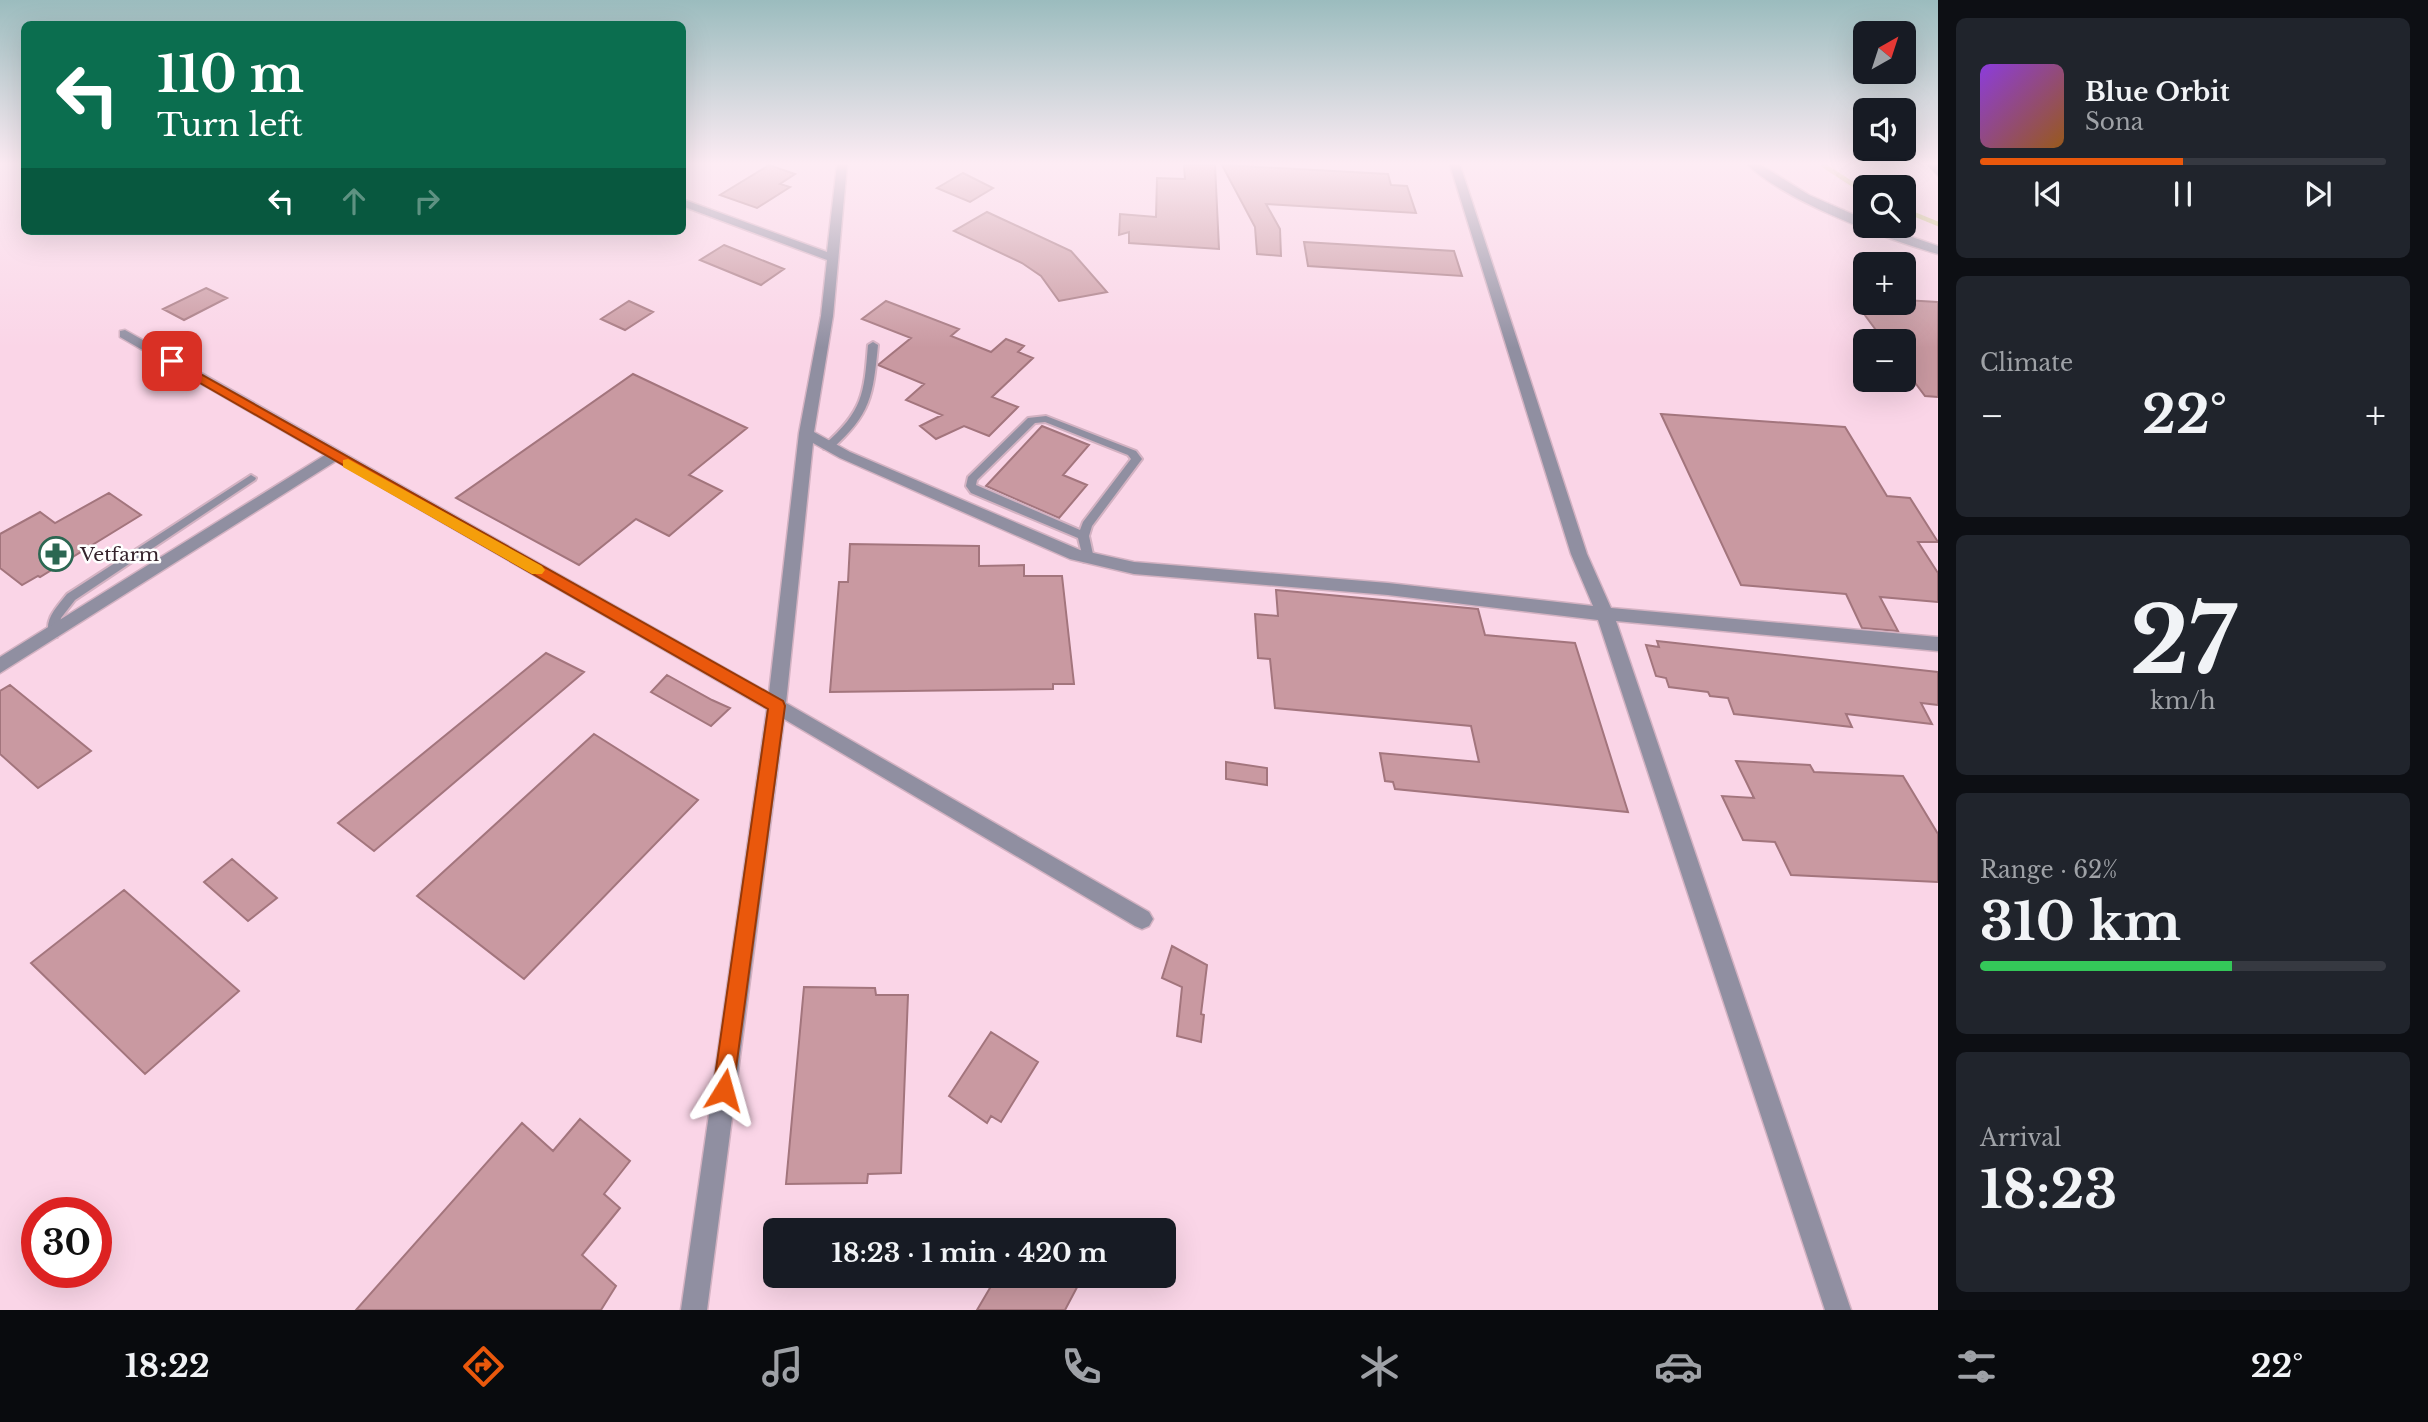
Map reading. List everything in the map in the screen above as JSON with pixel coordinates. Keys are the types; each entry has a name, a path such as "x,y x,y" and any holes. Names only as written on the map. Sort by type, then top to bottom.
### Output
{"street":[{"path":"748,226 832,258"},
{"path":"694,1310 777,706 806,433 827,316 835,226"},
{"path":"1474,226 1579,554 1605,614 1838,1310"},
{"path":"1904,238 1938,250"},
{"path":"125,334 334,456 777,706 1142,919"},
{"path":"806,433 828,447 1004,526 1088,558 1134,568 1388,589 1605,614 1938,644"},
{"path":"0,666 334,456"}],"lane":[{"path":"828,447 848,430 867,401 873,345"},
{"path":"1083,536 975,491 971,486 972,480 1032,420 1046,419 1132,453 1137,458 1135,466 1087,525 1083,536 1088,558"},
{"path":"53,634 55,617 71,597 251,478"}],"building":[{"path":"962,226 1017,226 1071,251 1107,292 1059,301 1041,276 1022,263 954,231"},
{"path":"1119,226 1218,226 1219,249 1129,243 1129,232 1119,235"},
{"path":"1278,226 1281,256 1257,254 1255,227"},
{"path":"1304,242 1454,251 1462,276 1308,266"},
{"path":"724,245 784,269 761,285 700,260"},
{"path":"206,288 227,298 184,320 163,309"},
{"path":"629,301 653,312 625,330 601,319"},
{"path":"886,301 959,329 951,336 991,352 1006,339 1024,346 1018,352 1033,358 992,397 1018,407 989,436 964,426 936,439 920,426 942,415 906,400 924,384 878,365 911,338 862,319"},
{"path":"1916,301 1938,302 1938,397 1925,396 1916,384 1916,329 1875,329 1865,315 1916,315"},
{"path":"633,374 747,428 689,475 722,491 669,536 636,519 579,565 456,498"},
{"path":"1661,414 1845,427 1887,496 1910,498 1938,542 1918,542 1938,573 1938,602 1880,597 1898,631 1862,628 1846,594 1741,585"},
{"path":"1042,426 1089,445 1063,475 1087,485 1059,518 986,486"},
{"path":"109,493 141,515 40,577 22,585 0,568 0,534 40,512 55,523"},
{"path":"850,544 979,546 979,566 1024,565 1024,576 1062,576 1074,684 1053,684 1053,689 830,692 839,582 848,582"},
{"path":"1276,590 1478,609 1485,635 1575,643 1628,812 1395,789 1393,782 1385,781 1380,753 1479,762 1471,726 1275,708 1270,659 1258,658 1255,614 1278,616"},
{"path":"1657,641 1938,672 1938,705 1921,703 1932,724 1846,714 1852,727 1734,714 1728,698 1710,696 1708,692 1669,687 1666,678 1656,676 1646,645 1659,647"},
{"path":"546,653 584,672 374,851 338,823"},
{"path":"667,675 730,708 711,726 651,692"},
{"path":"10,685 91,751 38,788 0,754 0,691"},
{"path":"594,734 698,800 524,979 417,896"},
{"path":"1736,761 1810,765 1814,772 1903,776 1938,834 1938,882 1791,875 1775,842 1743,840 1722,796 1754,798"},
{"path":"1226,762 1267,768 1267,785 1226,779"},
{"path":"232,859 277,898 248,921 204,882"},
{"path":"124,890 239,991 145,1074 31,963"},
{"path":"1172,946 1207,965 1201,1014 1204,1015 1201,1042 1177,1036 1182,987 1162,978"},
{"path":"804,987 875,988 876,995 908,995 901,1173 868,1174 867,1183 786,1184"},
{"path":"991,1032 1038,1062 1001,1122 991,1116 987,1123 949,1096"},
{"path":"580,1119 630,1161 604,1194 620,1208 582,1255 616,1286 601,1310 356,1310 522,1123 553,1151"},
{"path":"990,1288 1077,1288 1065,1310 977,1310"}],"slow traffic":[{"path":"348,464 537,570"}],"place":[{"name":"Vetfarm","path":"56,554"}],"route":[{"path":"172,361 334,456 777,706 724,1090"}]}
